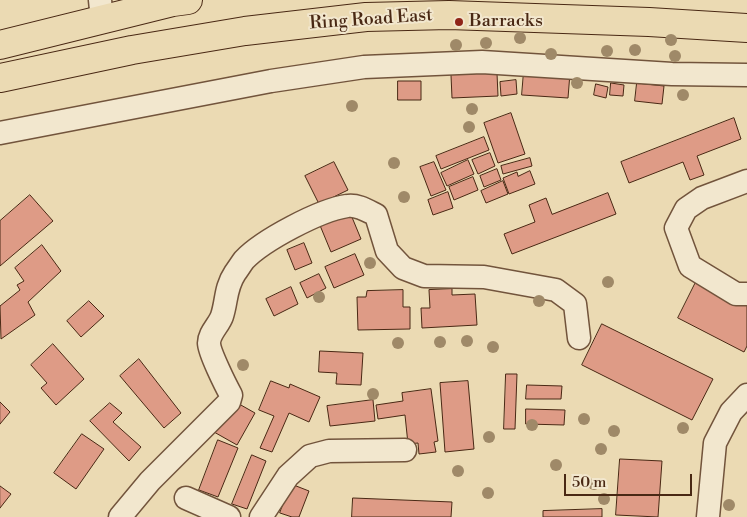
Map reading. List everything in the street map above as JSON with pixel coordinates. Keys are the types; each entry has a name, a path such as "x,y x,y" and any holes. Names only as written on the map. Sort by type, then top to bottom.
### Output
{"main road":[{"path":"0,45 101,10 188,0"},
{"name":"Ring Road East","path":"0,78 123,52 226,34 366,17 458,15 649,22 747,28"}],"street":[{"path":"0,133 270,81 364,67 482,62 672,74 747,75"},
{"path":"747,181 702,198 686,209 676,228 690,266 736,294 747,294"},
{"path":"120,517 150,481 229,402 231,395 208,344 211,334 222,316 225,295 233,275 244,260 285,230 325,213 349,205 359,207 376,215 387,251 403,268 424,276 484,277 556,290 575,304 579,338"},
{"path":"708,517 715,443 731,412 747,395"},
{"path":"261,517 288,476 310,456 329,450 405,450"},
{"path":"186,498 229,517"}],"building":[{"path":"524,71 570,73 568,98 522,95"},
{"path":"497,73 498,96 452,98 451,75"},
{"path":"516,80 517,94 501,96 500,82"},
{"path":"398,81 421,81 421,100 398,100"},
{"path":"611,83 624,85 623,96 610,95"},
{"path":"637,83 664,86 662,104 635,101"},
{"path":"596,84 608,87 606,98 594,95"},
{"path":"511,113 525,154 498,163 484,123"},
{"path":"734,118 741,139 697,156 704,175 690,180 683,162 629,183 621,162"},
{"path":"484,137 489,150 441,169 436,156"},
{"path":"490,153 495,166 478,174 472,160"},
{"path":"530,158 532,166 503,174 501,166"},
{"path":"468,160 474,174 447,186 441,173"},
{"path":"334,162 348,190 319,204 305,176"},
{"path":"434,162 446,190 431,196 420,167"},
{"path":"497,169 501,180 484,187 480,176"},
{"path":"530,171 535,184 509,194 503,178 517,172 518,176"},
{"path":"473,177 478,190 454,200 449,187"},
{"path":"503,181 508,194 486,203 481,191"},
{"path":"448,192 453,208 433,215 428,200"},
{"path":"608,193 616,214 512,254 504,234 535,222 529,205 546,198 552,214"},
{"path":"30,195 53,221 0,266 0,221"},
{"path":"349,210 361,239 331,252 319,223"},
{"path":"304,243 312,263 295,270 287,250"},
{"path":"42,245 61,271 28,302 35,315 1,339 0,306 20,290 17,285 24,281 15,268"},
{"path":"355,254 364,275 334,288 325,267"},
{"path":"319,274 326,288 307,298 300,283"},
{"path":"698,278 747,303 747,346 744,352 678,318"},
{"path":"291,287 298,304 274,316 266,299"},
{"path":"452,289 452,295 475,294 477,325 422,328 421,308 430,308 429,290"},
{"path":"403,290 403,307 410,307 410,329 358,330 357,297 366,297 367,291"},
{"path":"89,301 104,316 81,337 67,321"},
{"path":"602,324 713,379 692,420 582,365"},
{"path":"53,344 84,379 56,405 41,388 47,383 31,365"},
{"path":"320,351 363,353 361,385 336,384 337,373 319,372"},
{"path":"139,359 181,413 164,428 120,376"},
{"path":"506,374 517,374 515,429 504,429"},
{"path":"271,381 289,388 290,384 320,397 309,422 289,413 272,452 260,448 274,416 259,410"},
{"path":"468,381 474,449 445,452 440,383"},
{"path":"527,385 562,386 561,399 526,399"},
{"path":"431,389 438,441 434,442 436,452 419,454 418,443 408,444 405,415 378,419 376,405 403,401 402,393"},
{"path":"232,400 255,413 237,445 214,432"},
{"path":"373,400 375,421 330,426 327,406"},
{"path":"0,402 10,412 0,424"},
{"path":"110,403 122,413 113,422 141,447 129,461 90,421"},
{"path":"526,409 565,410 564,425 526,424"},
{"path":"82,434 104,449 76,489 54,473"},
{"path":"218,440 238,448 218,497 199,490"},
{"path":"252,455 266,461 247,509 232,504"},
{"path":"620,459 662,461 658,517 616,515"},
{"path":"291,484 309,491 299,517 280,513"},
{"path":"0,486 11,494 0,508"},
{"path":"353,498 452,502 451,517 352,517"},
{"path":"602,509 602,517 543,517 543,511"}],"place":[{"name":"Barracks","path":"459,22"}]}
